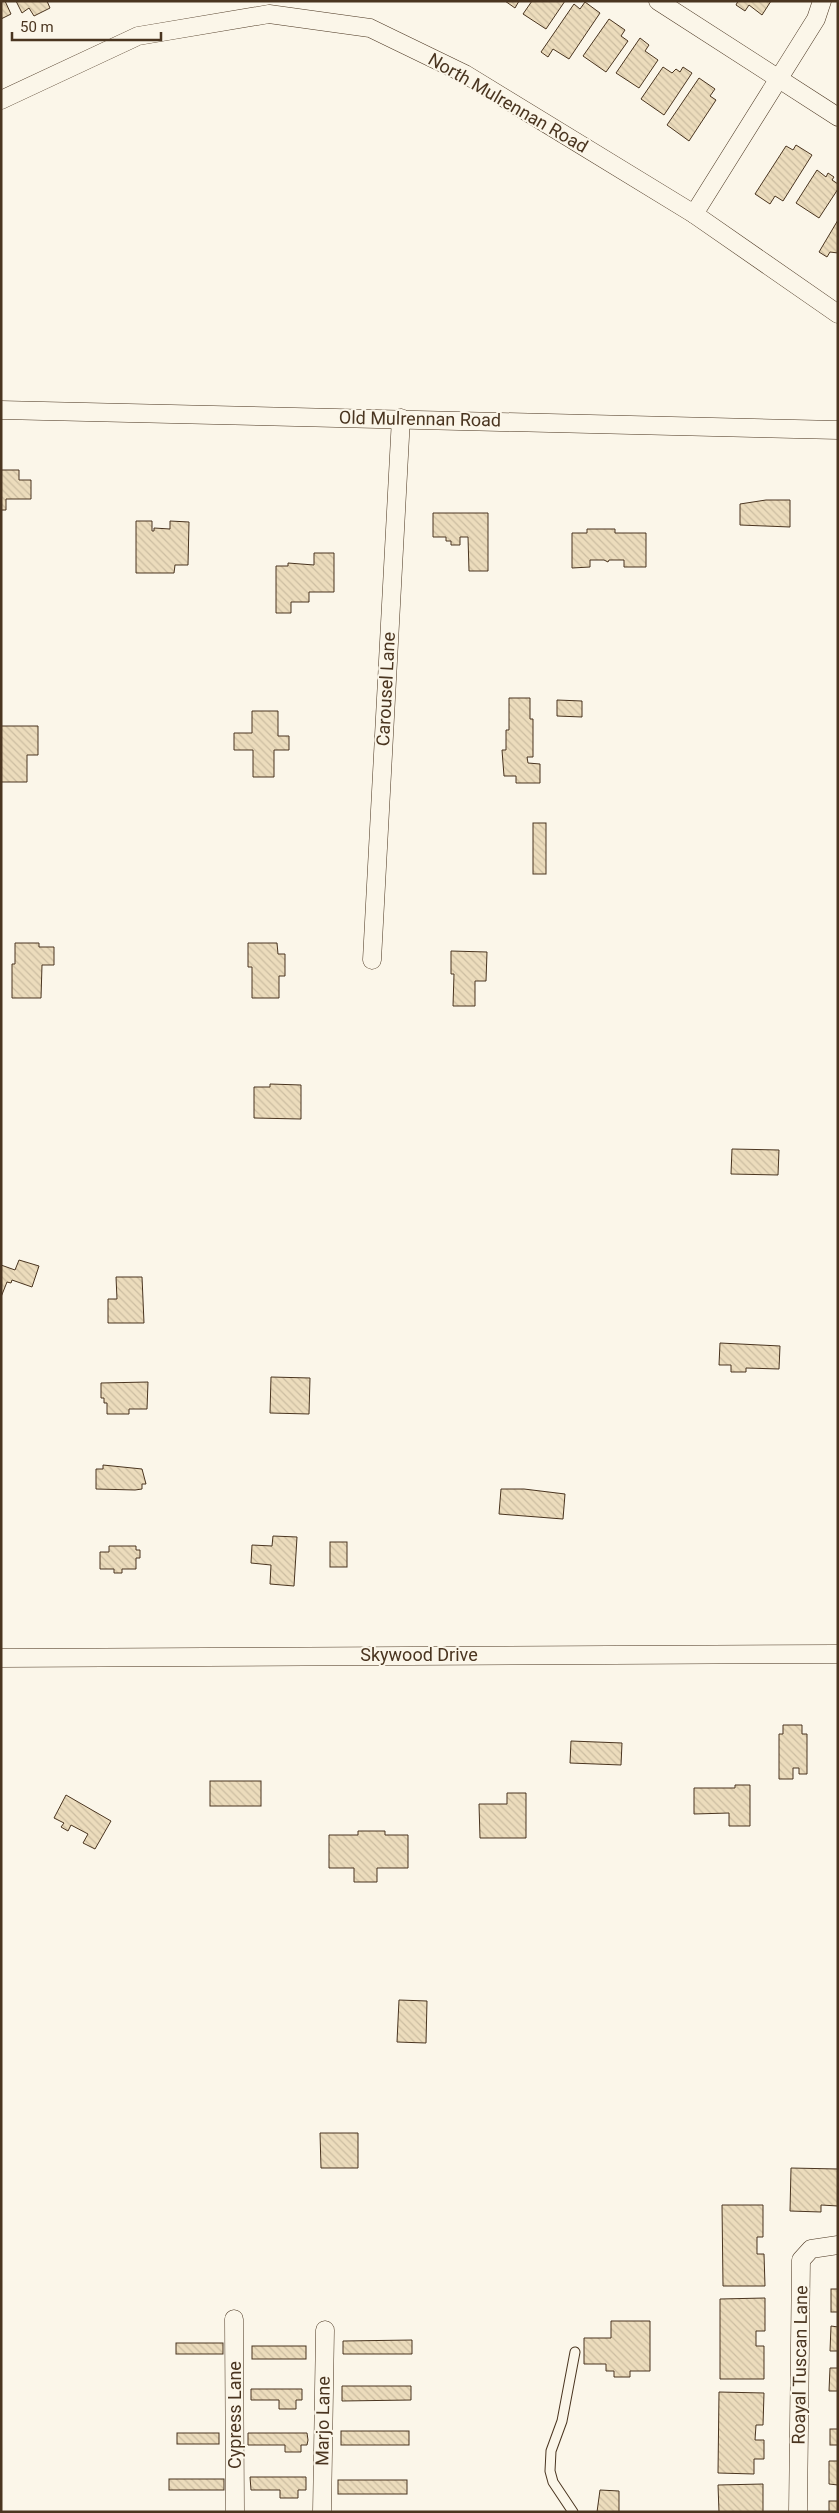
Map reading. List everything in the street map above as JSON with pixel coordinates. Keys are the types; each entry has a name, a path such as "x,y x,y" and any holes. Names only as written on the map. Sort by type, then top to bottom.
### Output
{"street":[{"path":"658,1 838,117"},
{"path":"694,214 816,19 822,1"},
{"name":"North Mulrennan Road","path":"1,100 138,36 269,14 370,28 465,74 694,214 838,314"},
{"name":"Old Mulrennan Road","path":"1,410 401,418 838,430"},
{"name":"Carousel Lane","path":"372,960 401,418"},
{"name":"Skywood Drive","path":"1,1658 838,1654"},
{"name":"Roayal Tuscan Lane","path":"798,2512 801,2260 811,2249 838,2245"},
{"name":"Cypress Lane","path":"234,2319 235,2512"},
{"name":"Marjo Lane","path":"322,2512 324,2330"}],"lane":[{"path":"572,2512 553,2482 550,2472 551,2451 562,2422 575,2352"}],"building":[{"path":"1,1 5,1 11,14 1,19"},
{"path":"16,1 47,1 50,8 34,16 29,8 22,13"},
{"path":"505,1 519,1 515,8"},
{"path":"532,1 565,1 546,29 523,14"},
{"path":"738,1 771,1 762,15 749,5 745,11 736,5"},
{"path":"585,2 600,13 569,59 553,49 548,57 541,52 574,4 580,9"},
{"path":"609,19 625,30 621,36 628,41 606,72 583,56"},
{"path":"640,38 649,45 645,51 658,60 639,88 616,73"},
{"path":"663,67 672,73 676,69 680,72 683,67 692,73 664,115 641,99"},
{"path":"699,78 715,89 710,96 716,100 689,141 667,125"},
{"path":"796,145 812,155 783,201 775,196 770,204 755,194 786,146 793,150"},
{"path":"817,170 826,177 828,173 834,177 832,180 838,184 838,189 819,218 796,203"},
{"path":"838,220 838,253 830,252 827,257 819,252"},
{"path":"1,470 19,470 19,480 31,480 31,499 6,499 6,510 1,510"},
{"path":"766,500 790,500 790,527 740,525 740,504"},
{"path":"433,513 488,513 488,571 469,571 468,537 460,537 460,545 451,545 451,541 446,541 446,537 433,537"},
{"path":"136,521 152,521 152,531 154,531 154,528 170,529 170,521 189,522 188,565 175,565 174,573 136,573"},
{"path":"587,529 615,529 615,533 646,533 646,567 624,567 624,560 609,560 608,562 604,560 590,560 590,567 572,568 572,533 587,533"},
{"path":"314,553 334,553 334,592 309,592 309,602 291,602 291,613 276,613 276,566 288,566 288,563 314,565"},
{"path":"509,698 530,698 530,719 533,719 533,757 527,757 528,763 540,764 540,783 516,783 516,776 504,776 502,750 506,750 506,730 509,730"},
{"path":"557,700 582,701 582,717 557,716"},
{"path":"252,711 278,711 278,736 289,736 289,750 274,750 274,777 253,777 253,750 234,750 234,733 252,733"},
{"path":"1,726 38,726 38,755 27,755 27,782 1,782"},
{"path":"533,823 546,823 546,874 533,874"},
{"path":"15,943 39,943 39,947 54,947 54,965 42,965 41,998 12,998 12,964 15,964"},
{"path":"248,943 277,943 278,954 285,954 285,976 279,976 279,998 252,998 252,967 248,967"},
{"path":"451,951 487,952 486,981 475,981 475,1006 453,1006 454,974 451,974"},
{"path":"270,1084 301,1085 301,1119 254,1118 254,1087 270,1087"},
{"path":"732,1149 779,1150 778,1175 731,1174"},
{"path":"19,1260 39,1266 32,1287 12,1280 11,1283 7,1282 1,1297 1,1265 15,1270"},
{"path":"116,1277 142,1277 144,1323 108,1323 108,1299 117,1299"},
{"path":"720,1343 780,1346 779,1369 746,1368 746,1372 731,1372 731,1365 719,1365"},
{"path":"271,1377 310,1378 309,1414 270,1413"},
{"path":"148,1382 147,1409 129,1409 129,1414 107,1414 107,1403 104,1403 104,1398 101,1398 101,1383"},
{"path":"103,1465 142,1469 146,1484 142,1484 142,1489 135,1490 96,1489 96,1469 103,1469"},
{"path":"501,1489 524,1489 565,1494 563,1519 499,1514"},
{"path":"273,1536 297,1537 294,1586 270,1584 271,1565 251,1563 252,1545 272,1546"},
{"path":"330,1542 347,1542 347,1567 330,1567"},
{"path":"109,1546 136,1546 136,1550 140,1550 140,1558 136,1558 136,1569 122,1569 122,1573 114,1573 114,1569 100,1569 100,1552 109,1552"},
{"path":"783,1725 802,1725 802,1734 807,1734 807,1774 799,1774 799,1768 793,1768 793,1779 779,1779 779,1734 783,1734"},
{"path":"571,1741 622,1743 621,1765 570,1763"},
{"path":"210,1781 261,1781 261,1806 210,1806"},
{"path":"735,1785 750,1785 750,1826 729,1826 729,1813 694,1814 694,1788 735,1788"},
{"path":"507,1793 526,1793 526,1838 480,1838 479,1804 507,1804"},
{"path":"66,1795 111,1821 95,1849 83,1843 88,1834 71,1825 68,1831 61,1827 64,1823 54,1818"},
{"path":"358,1831 385,1831 385,1835 408,1835 408,1868 377,1868 377,1882 354,1882 354,1868 329,1868 329,1835 358,1835"},
{"path":"399,2000 427,2001 426,2043 397,2042"},
{"path":"320,2133 358,2133 358,2168 321,2168"},
{"path":"791,2168 838,2169 838,2206 821,2205 821,2212 790,2211"},
{"path":"722,2205 763,2205 763,2237 757,2237 757,2254 764,2254 765,2286 723,2286"},
{"path":"831,2289 838,2289 838,2312 831,2312"},
{"path":"765,2298 765,2331 756,2331 756,2346 764,2346 764,2379 720,2379 720,2299"},
{"path":"611,2321 650,2321 650,2371 630,2371 630,2377 614,2377 614,2371 606,2371 606,2364 584,2364 584,2338 611,2338"},
{"path":"831,2326 838,2327 838,2351 830,2351"},
{"path":"412,2340 412,2354 343,2354 343,2341"},
{"path":"176,2343 223,2343 223,2354 176,2354"},
{"path":"252,2346 306,2346 306,2359 252,2359"},
{"path":"830,2368 838,2368 838,2391 829,2391"},
{"path":"342,2386 411,2386 411,2400 342,2401"},
{"path":"251,2389 302,2389 302,2400 296,2400 296,2409 279,2409 279,2400 251,2400"},
{"path":"719,2392 764,2393 763,2425 756,2425 755,2440 764,2440 764,2459 754,2459 754,2474 718,2473"},
{"path":"830,2429 838,2429 838,2445 830,2445"},
{"path":"341,2431 409,2431 409,2445 341,2445"},
{"path":"177,2433 219,2433 219,2444 177,2444"},
{"path":"248,2433 307,2433 308,2440 307,2445 301,2445 301,2452 285,2452 285,2445 248,2445"},
{"path":"829,2461 838,2461 838,2485 829,2484"},
{"path":"250,2477 306,2477 306,2490 298,2490 298,2498 280,2498 280,2490 251,2490"},
{"path":"169,2479 224,2479 224,2490 169,2490"},
{"path":"338,2480 407,2480 407,2494 338,2494"},
{"path":"763,2484 763,2512 719,2512 718,2485"},
{"path":"600,2490 619,2491 619,2512 597,2512"},
{"path":"829,2501 838,2501 838,2512 829,2512"}]}
